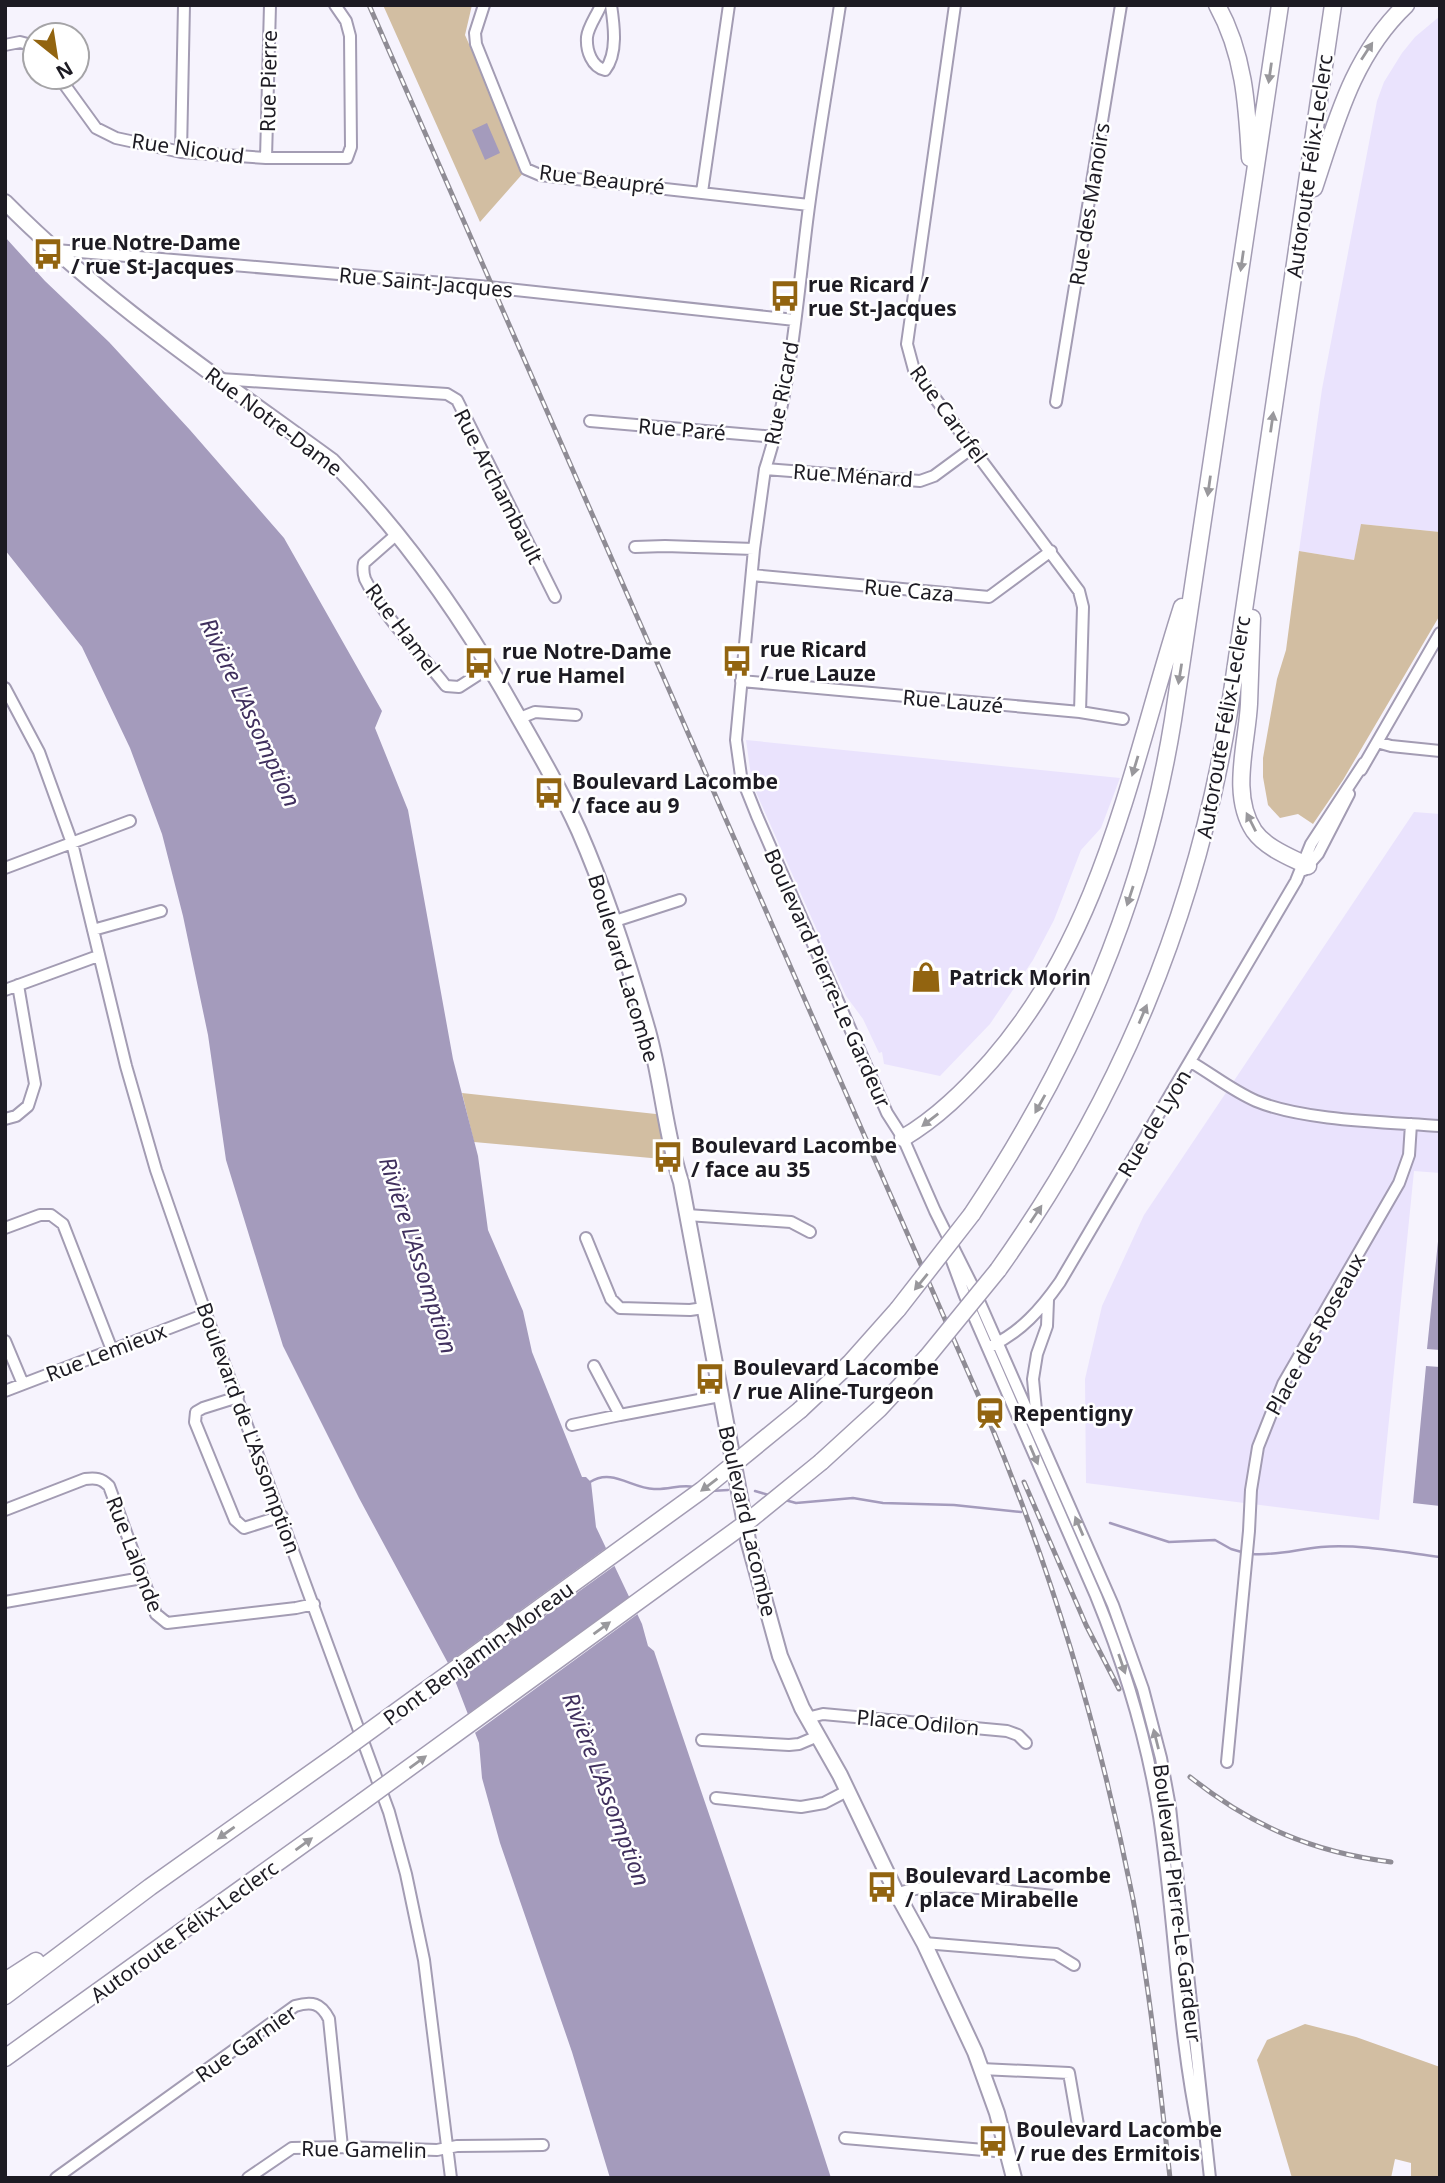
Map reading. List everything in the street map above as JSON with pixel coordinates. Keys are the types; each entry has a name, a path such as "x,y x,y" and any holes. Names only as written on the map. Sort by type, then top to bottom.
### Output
{"highway":[{"path":"1217,5 1232,37 1244,76 1252,193"},
{"path":"904,1138 949,1104 1000,1050 1039,1000 1073,938 1113,834 1198,558 1280,5"},
{"name":"Autoroute Félix-Leclerc","path":"5,2058 123,1976 730,1535 821,1462 879,1409 927,1357 998,1270 1043,1204 1094,1118 1129,1047 1174,935 1195,868 1220,764 1333,5"},
{"path":"1300,229 1353,78 1370,46 1406,5"},
{"path":"1255,538 1249,707 1242,797 1247,818 1257,834 1303,869"},
{"name":"Pont Benjamin-Moreau","path":"150,1887 750,1454 850,1363 898,1309 972,1214 1012,1152 1058,1072 1086,1011 1124,915 1161,786 1198,558"},
{"path":"5,1981 150,1887"},
{"path":"5,1996 150,1887"},
{"path":"5,2069 123,1976"}],"main road":[{"name":"Rue Notre-Dame","path":"5,202 116,302 332,461 397,534 452,606 520,718"},
{"name":"Boulevard Lacombe","path":"520,718 578,828 649,1034 673,1160 681,1182 720,1396 760,1586 782,1662 807,1718 924,1943 981,2069 1014,2178"}],"street":[{"path":"181,152 184,5"},
{"name":"Rue Pierre","path":"266,158 270,5"},
{"name":"Rue Nicoud","path":"69,91 96,128 116,138 181,152 266,158 347,158 351,147 350,36 346,21 335,5"},
{"name":"Rue Beaupré","path":"484,5 475,33 475,44 526,169 540,175 809,205"},
{"path":"601,5 587,37 590,58 598,68 605,70 610,64 614,44 611,5"},
{"path":"702,192 729,5"},
{"name":"Rue Ricard","path":"736,740 754,549 765,469 775,437 795,320 809,205 840,5"},
{"name":"Rue Carufel","path":"955,5 907,344 908,356 914,370 1079,591 1083,607 1080,712"},
{"name":"Rue des Manoirs","path":"1056,402 1121,5"},
{"name":"Rue Saint-Jacques","path":"56,250 479,286 795,320"},
{"name":"Rue Archambault","path":"220,379 447,394 457,400 555,597"},
{"name":"Rue Paré","path":"590,421 775,437"},
{"name":"Rue Ménard","path":"765,469 920,481 934,476 972,448"},
{"name":"Rue Hamel","path":"397,534 364,562 363,569 364,577 387,612 446,686 459,687 490,667"},
{"path":"635,547 754,549"},
{"name":"Rue Caza","path":"752,575 989,597 1051,551"},
{"name":"Rue de Lyon","path":"992,1345 1026,1323 1048,1300 1303,869 1324,844 1364,763 1440,633"},
{"name":"Rue Lauzé","path":"741,681 1080,712 1123,719"},
{"name":"Boulevard de L'Assomption","path":"5,688 39,752 72,843 126,1066 156,1170 206,1314 385,1800 406,1874 429,1988 451,2178"},
{"path":"520,718 535,712 576,715"},
{"name":"Boulevard Pierre-Le Gardeur","path":"736,740 739,768 751,803 888,1115 904,1138 935,1211 972,1285 992,1345 1103,1612 1125,1674 1143,1735 1160,1826 1192,2099 1209,2178"},
{"path":"1377,742 1440,751"},
{"path":"5,868 130,821"},
{"path":"612,922 680,900"},
{"path":"93,930 161,911"},
{"path":"5,990 98,956"},
{"path":"5,1119 16,1116 27,1106 35,1084 18,985"},
{"path":"1191,1062 1240,1093 1273,1107 1331,1116 1440,1126"},
{"name":"Place des Roseaux","path":"1227,1762 1255,1460 1268,1418 1286,1378 1399,1183 1409,1155 1411,1124"},
{"path":"5,1228 40,1215 51,1215 63,1224 112,1350"},
{"path":"687,1215 791,1222 810,1232"},
{"path":"586,1238 611,1299 620,1308 704,1308"},
{"path":"1039,1434 1033,1378 1037,1354 1047,1326 1048,1300"},
{"name":"Rue Lemieux","path":"5,1391 206,1314"},
{"path":"5,1341 23,1384"},
{"name":"Boulevard Pierre-Le Gardeur","path":"992,1345 1039,1434 1122,1626 1143,1689 1161,1758 1173,1832 1209,2178"},
{"path":"594,1366 620,1415"},
{"path":"572,1425 720,1396"},
{"path":"238,1397 196,1412 195,1422 235,1520 244,1528 282,1516"},
{"name":"Rue Lalonde","path":"5,1510 85,1479 97,1478 104,1481 109,1486 156,1614 170,1624 314,1604"},
{"path":"5,1602 142,1578"},
{"name":"Place Odilon","path":"807,1718 823,1714 1007,1731 1018,1735 1026,1743"},
{"path":"702,1740 789,1745 818,1736"},
{"path":"716,1798 801,1807 824,1803 847,1791"},
{"path":"897,1894 932,1886 1058,1896"},
{"path":"924,1943 1056,1954 1074,1965"},
{"name":"Rue Garnier","path":"56,2178 296,2006 308,2002 324,2009 329,2019 342,2147"},
{"path":"981,2069 1069,2073 1078,2125"},
{"path":"845,2138 1007,2152"},
{"name":"Rue Gamelin","path":"248,2178 292,2148 437,2150 543,2145"}],"shaded area":[{"path":"383,5 472,5 465,35 525,171 480,222"},
{"path":"1440,16 1440,532 1362,524 1354,560 1299,551 1322,389 1377,101 1384,82 1402,53 1415,37"},
{"path":"1361,524 1440,532 1440,615 1343,780 1313,824 1298,814 1280,818 1268,805 1263,758 1277,679 1286,650 1299,551 1354,560"},
{"path":"746,740 1120,778 1101,828 1081,850 1054,920 1033,960 990,1024 940,1076 884,1064 882,1052 879,1053 863,1019 846,996 752,783"},
{"path":"1414,812 1440,814 1440,1173 1414,1171 1379,1520 1086,1483 1085,1379 1102,1306 1144,1215"},
{"path":"462,1093 665,1115 673,1160 474,1142"},
{"path":"1305,2024 1356,2037 1440,2067 1440,2178 1411,2178 1411,2163 1395,2159 1391,2178 1292,2178 1257,2060 1267,2040"}],"water":[{"path":"487,123 500,153 485,160 472,130"},
{"name":"Rivière L'Assomption","path":"5,237 45,281 109,342 284,538 382,711 375,728 408,810 453,1059 478,1156 488,1230 523,1311 532,1352 582,1477 591,1482 596,1527 642,1624 648,1646 654,1651 831,2178 610,2178 572,2052 500,1843 482,1778 479,1743 449,1665 359,1498 283,1346 226,1160 208,1035 183,916 162,834 130,748 82,647 5,550"},
{"path":"1440,1222 1440,1350 1427,1349"},
{"path":"1426,1366 1440,1367 1440,1506 1413,1503"}],"pier":[{"path":"609,1546 617,1564 452,1683 445,1665"},
{"path":"631,1596 639,1613 472,1735 465,1716"}],"waterway":[{"path":"590,1482 606,1477 654,1489 694,1487"},
{"path":"711,1491 728,1490"},
{"path":"755,1491 772,1496"},
{"path":"785,1500 796,1503 853,1498 883,1503 954,1505 1021,1512"},
{"path":"1110,1523 1169,1542 1215,1540 1245,1553"},
{"path":"1252,1554 1321,1547 1351,1547 1440,1557"}],"railway":[{"path":"369,5 986,1413"},
{"path":"988,1418 1012,1476 1054,1595 1106,1776 1139,1934 1170,2178"},
{"path":"1024,1482 1086,1625 1119,1689"},
{"path":"1190,1777 1236,1810 1284,1834 1335,1851 1391,1862"}],"place":[{"name":"rue Notre-Dame / rue St-Jacques","path":"48,254"},
{"name":"rue Ricard / rue St-Jacques","path":"785,296"},
{"name":"rue Ricard / rue Lauze","path":"737,661"},
{"name":"rue Notre-Dame / rue Hamel","path":"479,663"},
{"name":"Boulevard Lacombe / face au 9","path":"549,793"},
{"name":"Patrick Morin","path":"926,977"},
{"name":"Boulevard Lacombe / face au 35","path":"668,1157"},
{"name":"Boulevard Lacombe / rue Aline-Turgeon","path":"710,1379"},
{"name":"Repentigny","path":"990,1413"},
{"name":"Boulevard Lacombe / place Mirabelle","path":"882,1887"},
{"name":"Boulevard Lacombe / rue des Ermitois","path":"993,2141"}]}
